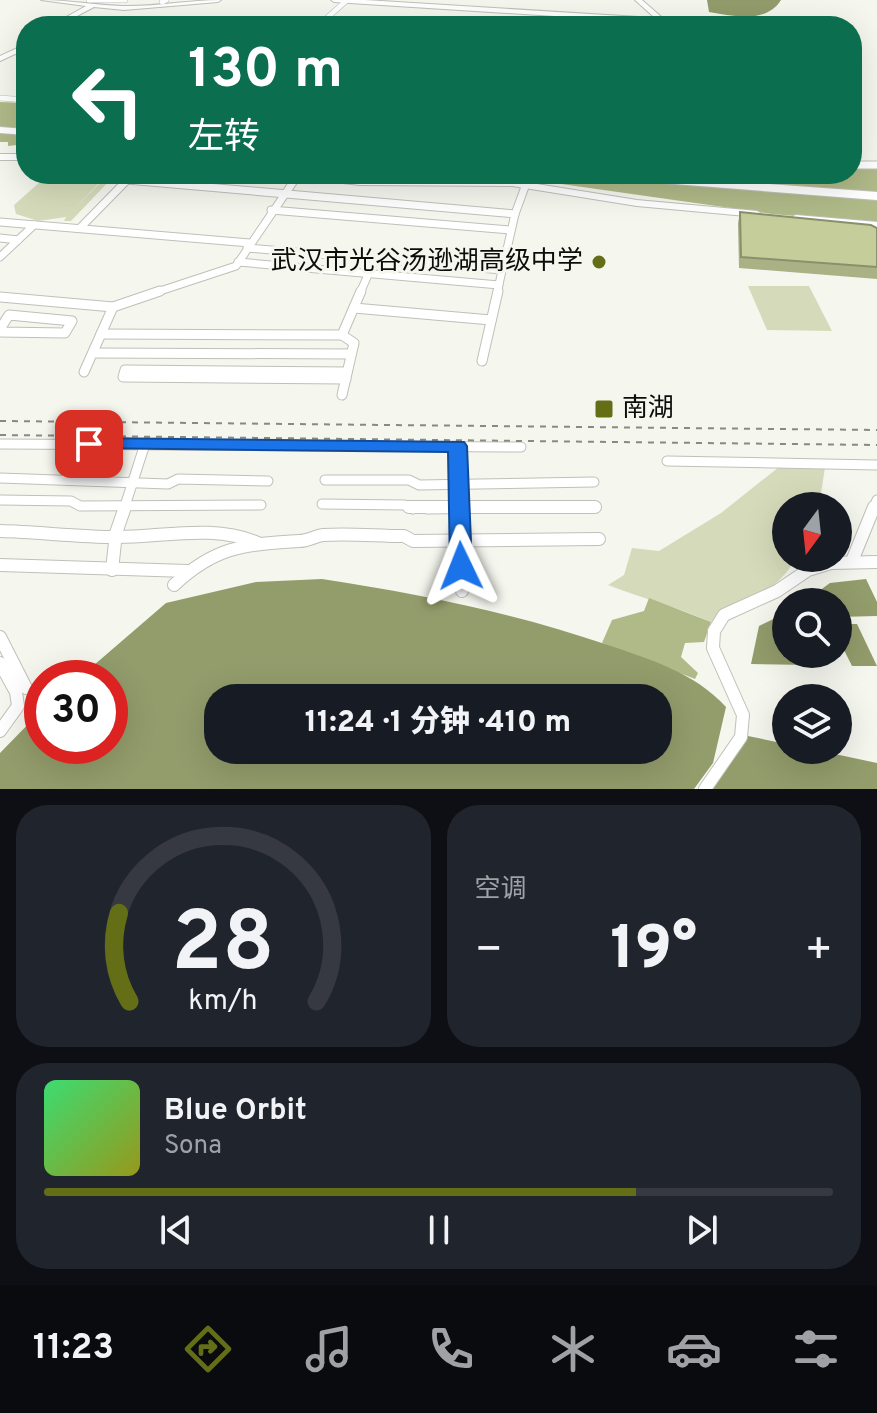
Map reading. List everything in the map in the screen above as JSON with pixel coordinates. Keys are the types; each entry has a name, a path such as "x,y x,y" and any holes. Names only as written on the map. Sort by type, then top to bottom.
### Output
{"highway":[{"path":"739,184 877,193"},
{"path":"775,184 877,193"}],"street":[{"path":"44,0 146,7 218,0"},
{"path":"54,0 146,5 202,0"},
{"path":"72,16 95,4 125,0"},
{"path":"334,0 563,16"},
{"path":"638,0 656,16"},
{"path":"329,16 346,1"},
{"path":"76,16 95,4"},
{"path":"80,228 123,184"},
{"path":"197,184 515,214"},
{"path":"0,297 113,307 236,266 291,184"},
{"path":"482,361 511,230 526,184 637,203 767,216"},
{"path":"271,210 511,230"},
{"path":"789,218 877,225"},
{"path":"0,222 502,270"},
{"path":"853,223 877,233"},
{"path":"0,256 34,225"},
{"path":"0,238 18,240"},
{"path":"342,335 375,259"},
{"path":"238,262 499,285"},
{"path":"23,317 36,301"},
{"path":"84,372 113,307"},
{"path":"354,308 491,320"},
{"path":"9,315 23,317 72,321 65,333 0,330 9,315"},
{"path":"101,334 342,335 354,343 342,395"},
{"path":"93,353 351,354"},
{"path":"249,375 125,370 123,377 346,375"},
{"path":"0,455 3,444 521,447"},
{"path":"112,570 116,537 145,444"},
{"path":"457,446 462,591"},
{"path":"667,461 877,465"},
{"path":"0,478 168,484 178,479 268,481"},
{"path":"325,480 409,480 419,485 516,486 523,481 594,482"},
{"path":"0,500 71,501 80,506 124,507 261,505"},
{"path":"877,500 852,561 877,562"},
{"path":"322,504 460,509 595,507"},
{"path":"0,531 149,538 165,534 245,535 258,543"},
{"path":"174,585 187,571 220,554 258,543 311,541 319,535 404,536 413,541 599,539"},
{"path":"0,565 187,571"},
{"path":"705,789 741,737 743,715 713,648 714,631 724,615 777,591 805,572"},
{"path":"0,637 24,684"},
{"path":"0,663 20,705 18,713 0,731"}],"shaded area":[{"path":"707,0 781,0 767,13 748,16 709,12"},
{"path":"0,102 16,103 16,145 0,142"},
{"path":"862,166 877,167 877,223 772,214 561,184 862,184"},
{"path":"38,184 98,184 74,209 99,184 106,184 71,221 64,221 66,217 38,221 16,214 14,205"},
{"path":"748,286 809,286 832,331 767,330"},
{"path":"826,461 821,492 772,492 772,572 786,572 771,587 732,606 711,622 608,585 624,575 632,548 659,551 721,513 784,463"},
{"path":"322,579 431,598 538,623 656,662 687,676 714,695 726,707 713,763 694,789 0,789 0,753 24,728 24,764 128,764 128,660 100,660 166,603 256,582"},
{"path":"866,579 877,602 877,616 852,617 852,588 823,588 830,583"},
{"path":"649,598 711,622 704,642 685,643 681,657 698,673 695,679 602,643 612,620 644,611"},
{"path":"772,620 772,664 751,664 759,626"},
{"path":"852,624 857,624 877,666 852,666"},
{"path":"748,736 772,741 772,764 852,764 852,758 877,763 877,789 709,789"}],"building":[{"path":"740,212 871,225 877,228 877,267 741,257"}],"railway":[{"path":"0,421 877,430"},
{"path":"0,435 877,445"}],"place":[{"name":"武汉市光谷汤逊湖高级中学","path":"599,262"},
{"name":"南湖","path":"604,409"}],"route":[{"path":"89,444 457,446 461,566"}]}
